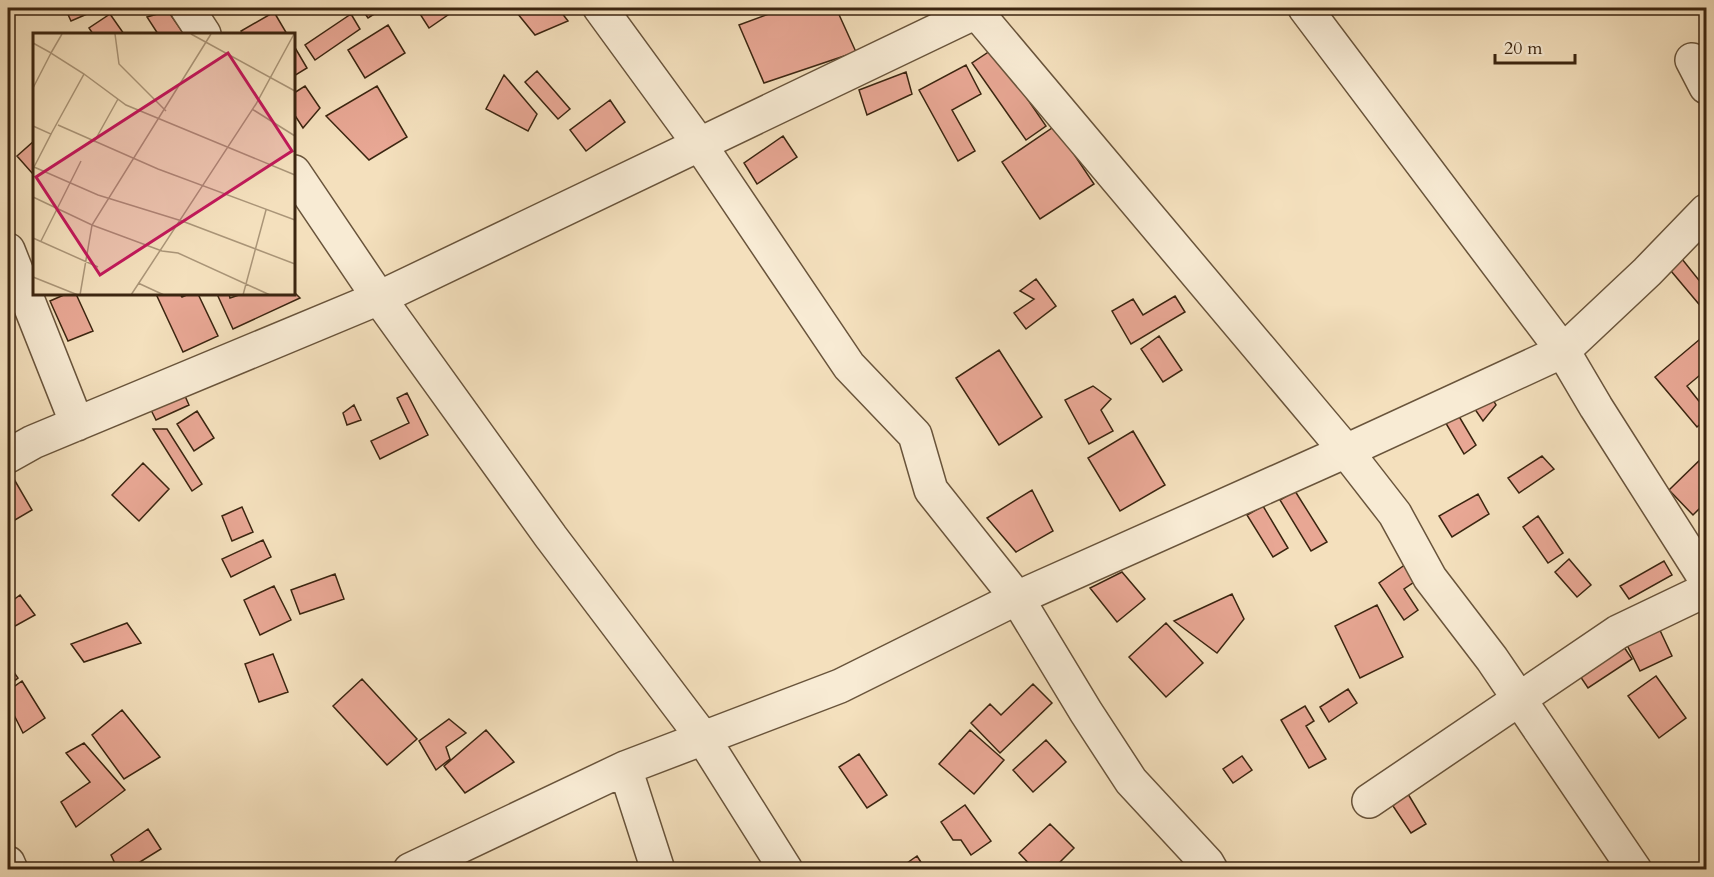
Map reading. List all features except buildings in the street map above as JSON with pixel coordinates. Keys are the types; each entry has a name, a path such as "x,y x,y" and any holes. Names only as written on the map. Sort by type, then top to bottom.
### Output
{"street":[{"path":"187,8 203,33"},
{"path":"600,8 700,145 849,366 915,435 931,490 1017,598 1131,781 1205,867"},
{"path":"1305,8 1563,351 1596,407 1707,580"},
{"path":"8,456 33,442 380,298 978,9 1346,451 1395,514 1430,578 1492,658 1635,870"},
{"path":"296,175 380,298 551,537 703,738 786,870"},
{"path":"410,870 625,768 840,686 1017,598 1563,351 1647,272 1707,211"},
{"path":"8,250 77,424"},
{"path":"1369,801 1618,632 1707,590"},
{"path":"625,768 658,870"},
{"path":"8,863 11,870"}]}
